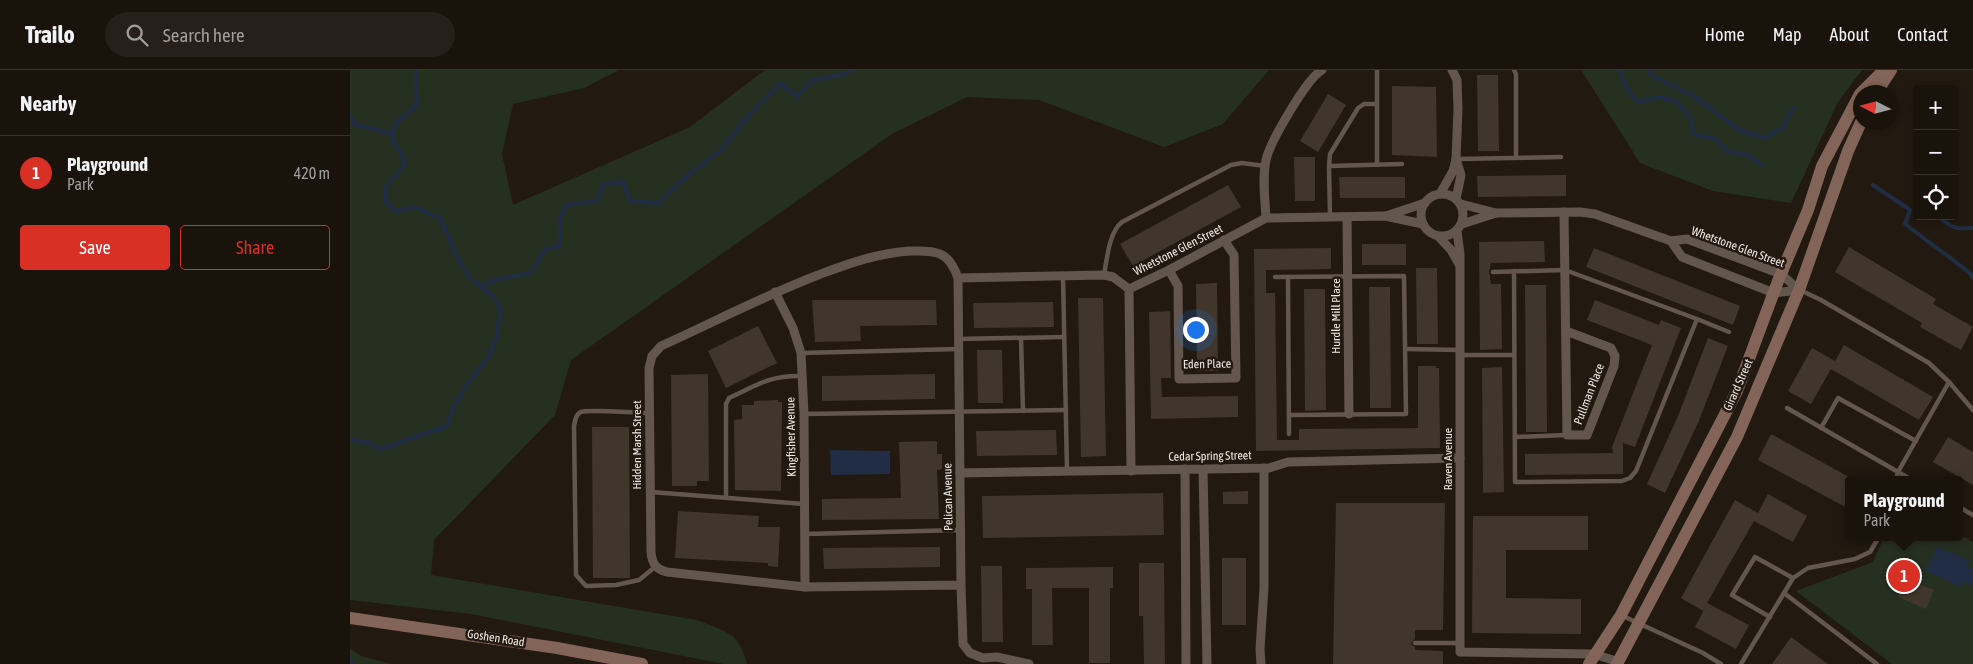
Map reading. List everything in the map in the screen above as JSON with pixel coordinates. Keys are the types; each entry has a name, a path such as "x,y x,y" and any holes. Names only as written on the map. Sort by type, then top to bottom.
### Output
{"street":[{"path":"1266,218 1265,166 1273,142 1311,79 1322,70"},
{"path":"1440,194 1453,171 1456,159 1458,109 1457,80 1453,70"},
{"name":"Girard Street","path":"1869,85 1884,70"},
{"path":"1881,85 1891,70"},
{"name":"Girard Street","path":"1592,659 1621,615 1737,391 1781,274 1808,210 1822,166 1853,108"},
{"name":"Girard Street","path":"1618,663 1737,437 1798,290 1848,150 1857,130"},
{"path":"1456,159 1461,175 1458,201"},
{"path":"1439,237 1452,235 1460,227 1463,210 1458,201 1446,194 1440,194 1429,199 1425,204 1421,217 1426,230 1439,237 1451,250 1460,267"},
{"name":"Whetstone Glen Street","path":"1458,201 1496,213 1564,212 1595,214 1671,241 1687,239 1781,274 1798,290"},
{"name":"Whetstone Glen Street","path":"1131,471 1129,289 1169,270 1266,218 1385,216 1425,204"},
{"name":"Pullman Place","path":"1564,212 1564,270 1568,436 1587,435 1614,366 1615,356 1611,348 1566,331"},
{"name":"Whetstone Glen Street","path":"1460,227 1496,213"},
{"name":"Whetstone Glen Street","path":"1385,216 1423,224"},
{"name":"Hurdle Mill Place","path":"1348,218 1349,414"},
{"name":"Raven Avenue","path":"1460,227 1460,648"},
{"name":"Eden Place","path":"1169,270 1178,286 1179,379 1236,378 1234,255 1224,240"},
{"name":"Whetstone Glen Street","path":"1671,241 1682,257 1774,293 1798,290"},
{"name":"Hidden Marsh Street","path":"655,567 651,560 649,368 652,356 661,346 775,292 869,257 897,252 924,251 940,254 955,268 958,278"},
{"path":"958,278 1104,275 1113,277 1129,289"},
{"name":"Pelican Avenue","path":"958,278 963,644 970,653 983,658 996,657 1029,664"},
{"name":"Kingfisher Avenue","path":"775,292 792,328 801,354 804,414 805,587"},
{"name":"Cedar Spring Street","path":"960,473 1264,468 1288,462 1460,458"},
{"path":"1261,664 1260,649 1264,588 1264,468"},
{"path":"1186,469 1186,664"},
{"path":"1203,469 1207,664"},
{"path":"655,567 667,572 805,587 961,585"},
{"name":"Goshen Road","path":"350,618 530,643 642,664"},
{"path":"1460,648 1592,659 1618,663"}],"lane":[{"path":"1377,70 1377,164"},
{"path":"1514,70 1516,74 1516,158"},
{"path":"1330,218 1330,154 1358,108 1364,104 1377,104"},
{"path":"1456,159 1561,157"},
{"path":"1329,166 1402,164"},
{"path":"1104,275 1113,234 1117,226 1122,222 1231,165 1265,166"},
{"path":"1493,272 1564,270 1729,332"},
{"path":"1514,271 1515,482 1622,481 1630,478 1636,471 1697,319"},
{"path":"1063,275 1067,472"},
{"path":"1288,276 1289,434"},
{"path":"1275,277 1404,276 1406,414 1289,415"},
{"path":"1798,290 1821,300 1929,363 1949,382 1973,410"},
{"path":"958,339 1064,337"},
{"path":"1021,338 1023,411"},
{"path":"801,354 958,349"},
{"path":"1405,349 1514,355"},
{"path":"726,498 726,404 730,398 770,378 783,375 802,376"},
{"path":"1897,476 1949,382"},
{"path":"1821,428 1838,398 1916,441"},
{"path":"1787,408 1905,476"},
{"path":"650,413 624,414 592,410 582,411 576,416 574,426 576,575 586,586 616,585 639,580 655,567"},
{"path":"804,414 1066,410"},
{"path":"1515,437 1568,436"},
{"path":"650,492 804,504"},
{"path":"805,534 961,530"},
{"path":"1741,664 1793,578 1808,568 1855,559 1870,552 1877,541"},
{"path":"1770,617 1732,595 1755,557 1793,578"},
{"path":"1784,594 1877,664"},
{"path":"1621,615 1704,653 1721,664"},
{"path":"1415,643 1460,648"}],"green space":[{"path":"350,70 619,70 584,88 513,104 502,154 513,205 690,127 765,70 1269,70 1223,124 1164,147 1039,100 967,97 892,134 571,360 555,415 434,540 431,575 697,620 723,630 740,645 747,664 724,664 471,614 350,600"},
{"path":"1581,70 1862,70 1838,102 1791,203 1713,191 1640,163"},
{"path":"1963,536 1973,542 1973,664 1892,664 1796,591 1873,562 1882,541 1963,541"},
{"path":"350,648 361,656 392,664 350,664"}],"water":[{"path":"830,450 890,451 890,474 831,475"},
{"path":"1936,547 1969,560 1967,566 1973,570 1973,585 1962,581 1961,587 1926,571"}],"building":[{"path":"1477,75 1498,75 1499,151 1478,151"},
{"path":"1392,86 1436,87 1437,157 1392,155"},
{"path":"1328,94 1346,105 1318,152 1300,141"},
{"path":"1294,157 1315,157 1315,201 1295,201"},
{"path":"1566,175 1566,196 1478,197 1477,176"},
{"path":"1339,177 1405,177 1405,198 1340,198"},
{"path":"1228,185 1241,207 1133,266 1120,244"},
{"path":"1544,241 1545,262 1491,263 1489,272 1491,284 1501,284 1502,349 1480,350 1479,242"},
{"path":"1362,244 1406,244 1406,265 1362,265"},
{"path":"1849,247 1936,299 1933,304 1973,327 1961,350 1920,327 1922,323 1835,272"},
{"path":"1331,248 1331,269 1266,270 1266,293 1275,293 1277,440 1299,440 1299,429 1418,428 1418,366 1436,366 1436,368 1439,368 1440,448 1256,451 1254,249"},
{"path":"1594,248 1740,306 1733,325 1586,267"},
{"path":"1416,268 1437,268 1438,344 1417,344"},
{"path":"1217,283 1218,371 1197,371 1196,284"},
{"path":"1525,285 1546,285 1547,432 1526,432"},
{"path":"1369,287 1390,287 1391,408 1370,408"},
{"path":"1304,289 1325,289 1326,410 1305,411"},
{"path":"1078,298 1103,298 1106,456 1081,457"},
{"path":"812,300 936,300 937,325 860,326 861,341 815,342"},
{"path":"1595,300 1659,325 1661,320 1681,328 1635,447 1623,443 1623,474 1525,475 1525,454 1613,453 1612,447 1652,345 1587,320"},
{"path":"1053,302 1054,327 974,328 973,303"},
{"path":"1170,311 1171,378 1161,378 1162,397 1238,396 1238,417 1151,419 1149,312"},
{"path":"758,326 777,363 726,388 708,351"},
{"path":"1708,338 1728,346 1698,423 1665,493 1647,484 1678,416"},
{"path":"1844,345 1933,397 1919,420 1831,369 1811,404 1788,391 1812,348 1835,361"},
{"path":"977,350 1002,350 1003,403 978,403"},
{"path":"1502,367 1504,492 1483,493 1482,368"},
{"path":"708,374 709,481 697,481 697,486 672,486 671,375"},
{"path":"935,374 935,399 822,401 822,376"},
{"path":"778,400 778,402 782,402 781,491 735,490 734,420 742,419 742,405 754,405 754,401"},
{"path":"592,427 629,427 630,578 593,578"},
{"path":"1056,430 1057,455 977,456 976,431"},
{"path":"1771,434 1847,476 1845,476 1845,507 1758,460"},
{"path":"1948,437 1973,452 1973,485 1963,479 1963,476 1957,476 1933,462"},
{"path":"937,441 937,454 942,454 942,469 937,470 939,519 822,520 822,499 901,498 899,442"},
{"path":"1248,491 1248,504 1223,504 1223,492"},
{"path":"1163,493 1164,535 983,538 982,496"},
{"path":"1768,494 1807,516 1793,542 1754,521 1707,603 1749,625 1736,649 1695,627 1707,604 1703,611 1681,598 1735,500 1758,513"},
{"path":"1336,503 1445,503 1443,630 1415,630 1415,639 1411,643 1415,650 1443,651 1443,664 1333,664"},
{"path":"678,511 759,516 758,527 780,527 778,567 768,566 768,563 675,558"},
{"path":"1473,516 1588,516 1588,550 1506,550 1506,598 1581,599 1581,634 1472,633"},
{"path":"940,547 940,567 824,569 823,548"},
{"path":"1222,558 1246,558 1246,625 1222,625"},
{"path":"1139,563 1164,563 1165,664 1144,664 1143,616 1139,616"},
{"path":"981,566 1002,566 1003,642 982,642"},
{"path":"1113,567 1113,588 1110,588 1110,663 1089,663 1089,588 1052,588 1053,645 1032,645 1032,589 1026,589 1026,568"},
{"path":"1906,579 1934,590 1926,609 1898,597"},
{"path":"1791,637 1828,664 1772,664"}],"waterway":[{"path":"350,440 369,442 381,449 447,426 454,406 467,384 490,355 497,336 500,309 494,297 469,277 456,255 441,219 415,207 396,211 386,202 386,187 405,164 400,151 392,140 395,124 417,104 415,70"},
{"path":"482,287 494,280 530,273 546,249 560,246 559,221 566,205 597,201 604,184 623,182 630,201 658,203 687,176 721,150 747,117 781,83 797,97 813,80 841,75 852,70"},
{"path":"1620,70 1626,87 1637,102 1660,97 1675,101 1691,118 1693,134 1716,139 1728,152 1746,154 1762,165"},
{"path":"1649,70 1651,75 1695,97 1739,130 1765,138 1783,127 1793,108"},
{"path":"350,114 354,124 393,134"},
{"path":"1873,185 1910,210 1905,224 1969,272 1973,278"},
{"path":"1942,220 1954,227 1962,229 1973,228"},
{"path":"350,659 352,664"}],"place":[{"name":"Playground","path":"1904,576"}]}
